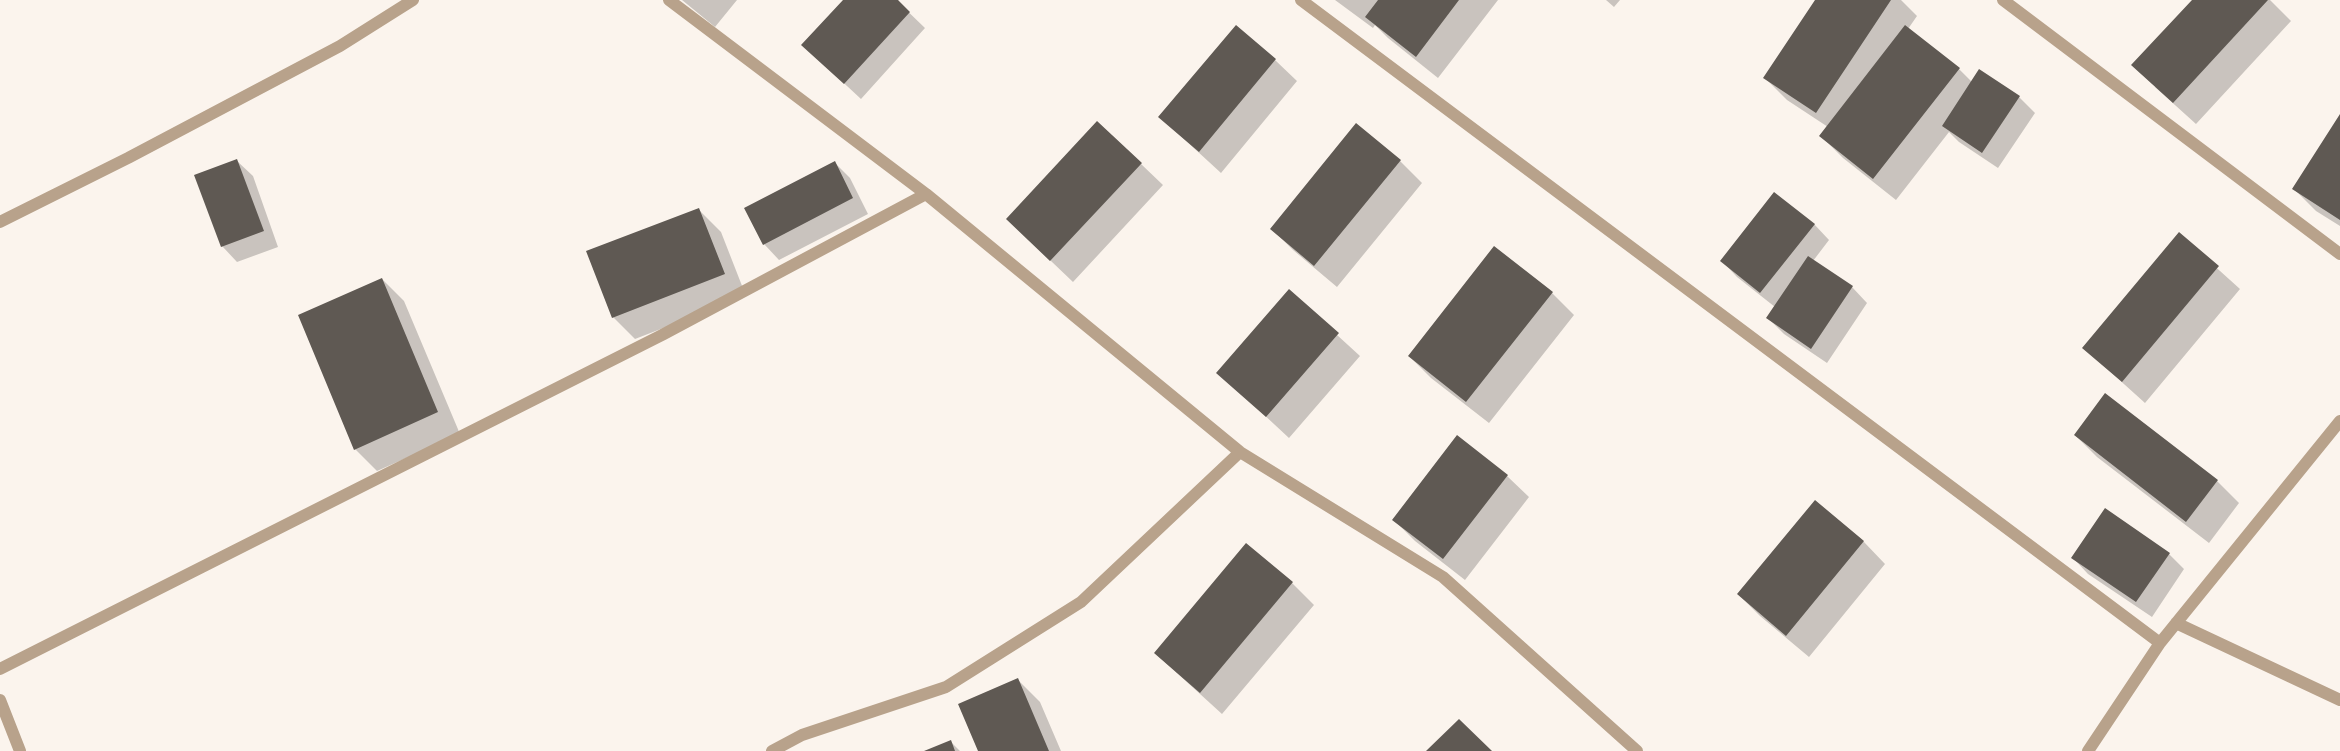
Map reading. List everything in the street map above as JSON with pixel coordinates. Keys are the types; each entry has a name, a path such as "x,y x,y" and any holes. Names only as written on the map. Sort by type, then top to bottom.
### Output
{"street":[{"path":"0,222 128,158 332,50 413,0"},
{"path":"669,0 926,194 1240,452 1443,577 1637,751"},
{"path":"1301,0 2160,643"},
{"path":"2003,0 2340,254"},
{"path":"0,669 662,335 926,194"},
{"path":"2088,751 2176,622 2340,421"},
{"path":"772,751 802,735 946,687 1081,602 1240,452"},
{"path":"2176,622 2340,700"},
{"path":"0,700 20,751"}],"building":[{"path":"843,0 898,0 910,12 844,84 801,45"},
{"path":"1378,0 1459,0 1416,57 1365,17"},
{"path":"1815,0 1891,0 1816,113 1763,78"},
{"path":"2192,0 2268,0 2173,103 2131,65"},
{"path":"1236,25 1276,59 1199,152 1158,117"},
{"path":"1905,25 1960,68 1873,179 1819,136"},
{"path":"1979,69 2020,96 1982,153 1942,126"},
{"path":"2340,114 2340,220 2292,189"},
{"path":"1097,121 1142,163 1050,261 1006,219"},
{"path":"1356,123 1401,160 1314,266 1270,229"},
{"path":"237,159 264,231 221,247 194,175"},
{"path":"835,161 853,198 763,245 744,208"},
{"path":"1774,192 1815,224 1760,293 1720,261"},
{"path":"699,208 725,274 612,318 586,251"},
{"path":"2179,232 2219,266 2122,382 2082,348"},
{"path":"1494,246 1553,292 1466,402 1408,356"},
{"path":"1808,256 1853,286 1811,349 1766,318"},
{"path":"382,278 438,412 354,450 298,315"},
{"path":"1289,289 1339,333 1266,417 1216,373"},
{"path":"2105,393 2218,480 2186,522 2074,435"},
{"path":"1457,435 1508,475 1443,559 1392,520"},
{"path":"1815,500 1864,541 1786,636 1737,594"},
{"path":"2105,508 2170,553 2136,602 2071,558"},
{"path":"1246,543 1293,582 1200,693 1154,653"},
{"path":"1018,678 1049,751 978,751 958,704"},
{"path":"1459,719 1492,751 1426,751"},
{"path":"951,740 955,751 924,751"}]}
